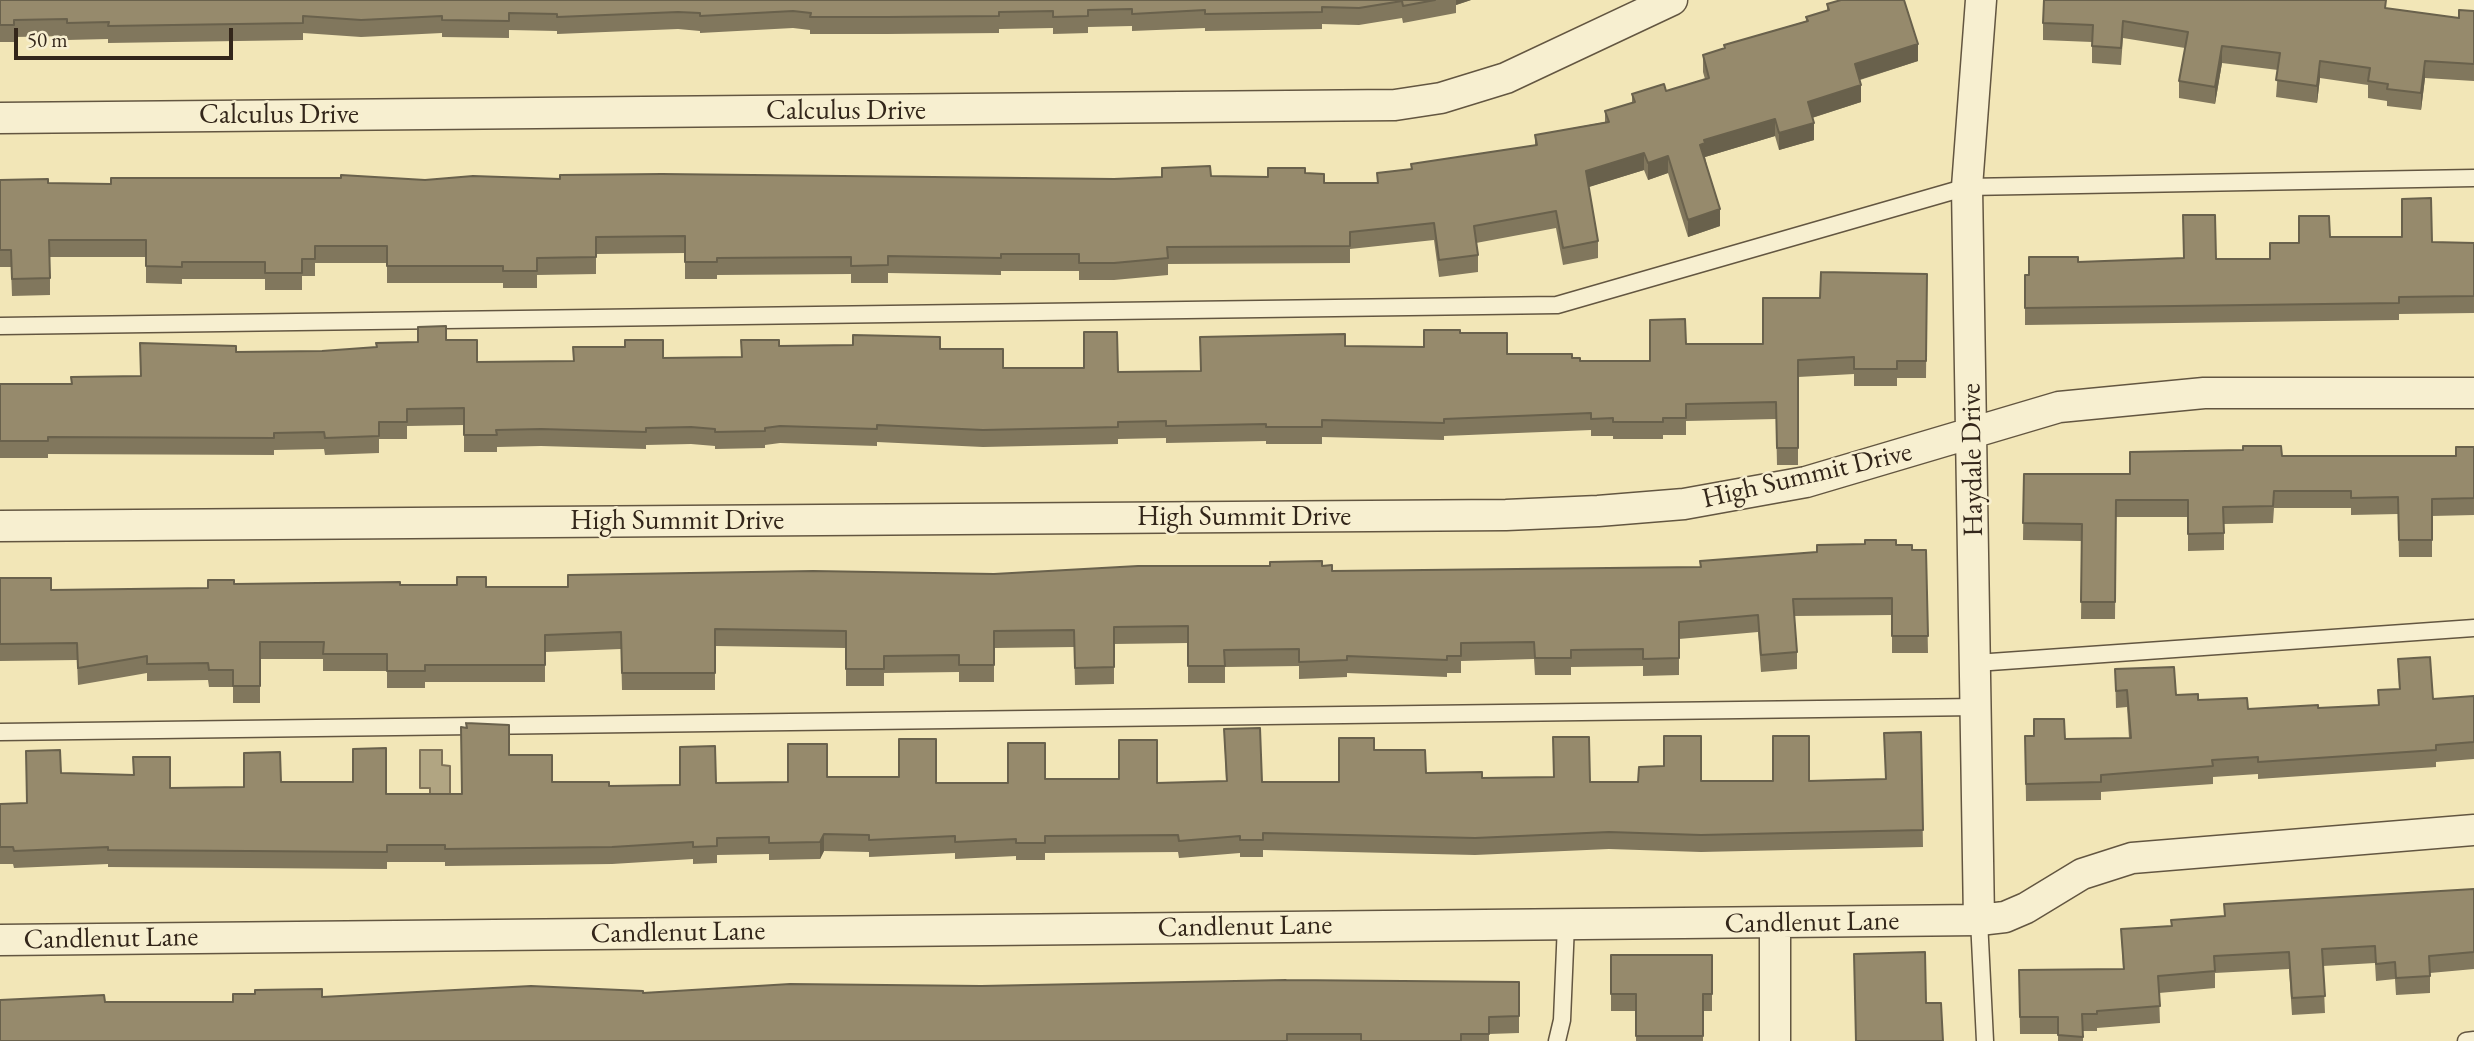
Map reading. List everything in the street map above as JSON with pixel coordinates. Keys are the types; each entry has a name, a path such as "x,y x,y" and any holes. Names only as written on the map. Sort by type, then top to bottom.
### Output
{"street":[{"name":"Calculus Drive","path":"0,118 1395,105 1441,97 1506,78 1672,0"},
{"name":"Haydale Drive","path":"1979,920 1974,434 1967,187 1981,0"},
{"name":"High Summit Drive","path":"0,526 1572,513 1684,504 1806,482 2059,407 2204,393 2474,393"},
{"name":"Candlenut Lane","path":"0,940 1979,920 2005,917 2026,908 2082,874 2132,858 2474,830"},
{"path":"1775,924 1775,1041"}],"lane":[{"path":"0,327 1557,305 1967,187 2474,178"},
{"path":"1976,663 2474,628"},
{"path":"0,732 1977,707"},
{"path":"1979,920 1985,1041"},
{"path":"1557,1041 1562,1020 1566,924"},
{"path":"2466,1041 2474,1040"}],"shaded area":[{"path":"420,750 442,750 442,765 450,766 450,799 430,799 430,788 420,788"}],"building":[{"path":"0,0 1435,0 1403,6 1402,1 1359,8 1322,7 1322,12 1205,14 1205,10 1132,14 1132,9 1088,10 1088,16 1053,17 1053,11 999,12 999,16 887,17 810,17 811,13 793,11 700,16 700,13 678,12 557,17 557,14 509,13 509,21 442,20 442,16 361,20 303,16 303,23 108,26 109,22 67,23 67,19 14,20 14,25 0,25"},
{"path":"1841,0 1904,0 1918,44 1855,64 1861,85 1808,102 1814,123 1779,133 1775,119 1704,140 1705,143 1700,145 1720,209 1688,220 1668,156 1648,163 1644,153 1586,171 1598,241 1563,248 1556,211 1474,226 1478,255 1439,260 1434,223 1350,232 1350,246 1167,247 1168,258 1114,263 1079,263 1079,254 1001,254 1001,258 888,256 888,265 851,266 851,257 717,258 717,262 685,262 685,236 596,237 596,257 537,258 537,271 503,271 503,266 387,266 387,246 315,246 315,259 302,259 302,273 265,273 265,262 182,262 182,267 146,266 146,240 49,240 50,278 12,279 11,250 0,250 0,180 48,179 48,183 111,184 111,178 341,178 341,175 425,180 473,176 560,179 560,175 662,174 1114,179 1162,177 1162,168 1210,166 1211,176 1268,177 1268,168 1305,168 1305,173 1324,174 1324,183 1378,183 1377,173 1412,169 1411,164 1537,145 1535,135 1609,122 1605,111 1635,102 1632,94 1664,84 1666,91 1709,78 1703,55 1725,48 1724,45 1808,21 1806,17 1829,10 1827,4"},
{"path":"2044,0 2386,0 2385,8 2459,18 2459,10 2474,11 2474,64 2425,61 2421,93 2387,89 2388,84 2368,81 2370,68 2320,61 2317,86 2276,80 2280,53 2222,46 2215,87 2179,81 2188,32 2123,21 2121,48 2092,46 2093,25 2043,23"},
{"path":"2431,198 2432,242 2474,243 2474,296 2399,297 2399,303 2025,308 2025,275 2029,275 2029,257 2078,257 2078,262 2184,258 2183,215 2215,215 2216,259 2270,259 2270,243 2299,243 2299,216 2329,216 2330,237 2402,237 2402,199"},
{"path":"1821,272 1927,274 1926,361 1897,361 1897,369 1854,369 1854,357 1798,360 1798,448 1777,448 1776,402 1686,404 1686,418 1663,418 1663,422 1613,422 1613,418 1591,419 1591,413 1444,419 1444,423 1322,420 1322,427 1266,427 1266,424 1166,426 1166,421 1118,422 1118,427 983,430 877,425 877,429 780,426 765,428 765,431 715,432 715,429 691,427 646,428 646,432 496,430 497,435 464,435 464,408 407,409 407,422 379,422 379,436 325,438 324,432 274,433 274,438 48,437 48,441 0,441 0,384 72,384 71,377 141,376 140,343 236,346 236,352 322,351 377,347 376,343 418,342 418,327 446,326 446,340 477,340 477,362 574,361 573,347 625,347 625,340 663,340 663,358 742,357 741,340 779,340 779,346 853,345 853,335 940,337 940,349 1003,349 1003,368 1084,368 1084,332 1117,332 1118,372 1201,371 1200,337 1345,334 1345,346 1424,347 1424,330 1460,330 1460,333 1507,333 1507,354 1572,354 1572,358 1580,358 1580,361 1650,361 1650,320 1685,319 1686,344 1763,344 1763,298 1820,298"},
{"path":"2243,446 2281,446 2282,456 2456,456 2456,447 2474,447 2474,498 2432,499 2432,540 2399,540 2398,497 2351,498 2351,491 2274,491 2273,506 2223,507 2224,533 2188,534 2188,500 2116,500 2115,602 2081,602 2082,524 2023,523 2024,474 2130,474 2130,452 2243,450"},
{"path":"1865,540 1896,540 1896,545 1912,545 1912,550 1926,550 1928,636 1892,636 1892,598 1793,599 1797,652 1761,655 1758,615 1679,622 1679,658 1643,659 1643,649 1571,650 1571,658 1535,658 1534,642 1461,643 1461,656 1447,656 1447,660 1347,656 1347,660 1299,662 1299,649 1224,650 1225,666 1188,666 1188,626 1114,627 1114,667 1075,668 1074,630 994,631 994,665 959,665 959,655 884,656 884,669 846,669 846,631 715,629 715,673 622,673 621,632 545,635 545,665 425,665 425,671 387,671 387,654 323,654 324,642 260,642 260,686 233,686 233,670 209,670 208,663 147,664 147,656 78,668 77,643 0,644 0,578 51,578 51,590 208,588 208,580 234,580 234,584 400,582 400,585 457,585 457,577 486,577 486,587 568,587 568,575 813,571 994,574 1138,566 1270,566 1270,562 1322,561 1322,566 1332,565 1332,571 1701,567 1700,561 1817,552 1817,545 1865,544"},
{"path":"2430,657 2433,699 2474,696 2474,742 2436,745 2436,750 2258,762 2258,757 2212,760 2213,766 2101,775 2101,782 2026,784 2025,736 2034,736 2034,719 2064,719 2065,739 2131,738 2127,690 2116,691 2115,669 2174,667 2176,695 2198,694 2198,700 2247,698 2248,709 2318,705 2318,708 2379,705 2378,690 2400,689 2398,659"},
{"path":"466,723 509,725 509,755 552,755 552,782 609,782 609,786 680,785 680,747 715,746 716,783 788,782 788,744 827,744 827,777 899,777 899,739 936,739 936,783 1008,783 1008,743 1045,743 1045,779 1119,779 1119,740 1157,740 1157,783 1227,781 1224,729 1260,728 1262,782 1339,782 1339,738 1374,738 1374,750 1425,750 1426,773 1482,772 1482,778 1554,777 1553,737 1589,737 1590,782 1638,782 1639,767 1664,766 1664,736 1701,736 1701,781 1773,781 1773,736 1809,736 1809,781 1886,779 1884,733 1921,732 1923,830 1701,835 1609,832 1475,838 1263,833 1263,840 1240,840 1240,836 1179,841 1178,835 1045,836 1045,843 1016,843 1016,839 955,842 955,836 869,840 869,835 824,834 820,842 769,843 769,837 717,838 717,846 693,847 693,842 612,847 445,849 445,845 387,845 387,852 108,850 108,847 14,851 13,847 0,847 0,804 27,803 26,751 60,750 61,773 134,775 133,757 170,757 170,788 244,787 244,753 280,752 281,782 353,782 353,749 386,748 386,794 462,794 461,727 467,728"},
{"path":"2474,889 2474,952 2429,956 2430,976 2396,978 2395,962 2376,964 2375,946 2322,949 2325,996 2292,998 2289,952 2214,956 2215,971 2158,976 2160,1006 2082,1014 2083,1037 2058,1035 2058,1017 2020,1017 2019,970 2124,969 2121,929 2172,926 2171,920 2225,916 2224,904"},
{"path":"1925,952 1926,1003 1941,1003 1943,1041 1856,1041 1854,954"},
{"path":"1611,955 1712,955 1712,994 1703,994 1703,1036 1636,1036 1636,994 1611,994"},
{"path":"1286,980 1519,982 1519,1016 1489,1017 1489,1034 1461,1034 1461,1041 1361,1041 1361,1034 1287,1034 1287,1041 0,1041 0,1000 104,995 105,1002 233,1002 233,994 255,994 255,990 322,989 322,997 531,986 643,993 790,984 981,986"}]}
